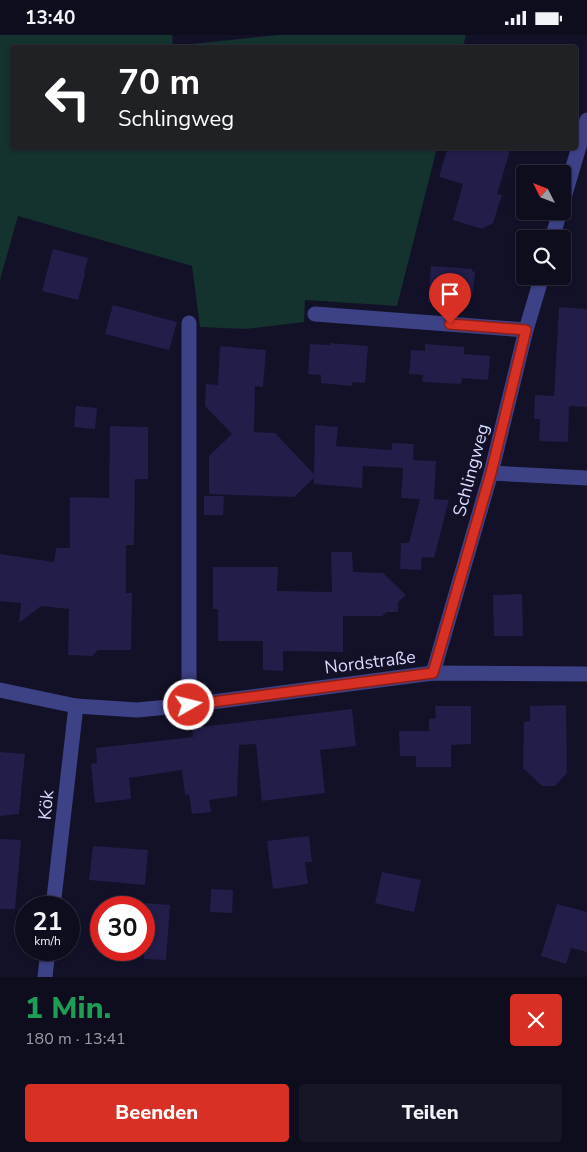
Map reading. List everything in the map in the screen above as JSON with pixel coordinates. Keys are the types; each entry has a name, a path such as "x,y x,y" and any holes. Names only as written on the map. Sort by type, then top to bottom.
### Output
{"street":[{"path":"571,174 587,120"},
{"name":"Schlingweg","path":"433,673 491,473 526,330 539,285"},
{"path":"315,314 526,330"},
{"path":"189,705 190,323"},
{"path":"491,473 587,478"},
{"name":"Nordstraße","path":"0,690 76,706 137,710 433,673 587,674"},
{"name":"Kök","path":"54,896 76,706"},
{"path":"45,977 47,961"}],"green space":[{"path":"0,35 172,35 173,45 10,45 10,150 436,150 397,306 305,300 304,322 245,329 200,327 192,266 18,216 0,280"},
{"path":"277,35 466,35 464,45 182,45"}],"building":[{"path":"447,150 510,150 497,194 502,195 493,223 482,229 453,220 463,184 439,177"},
{"path":"53,249 88,258 78,300 42,291"},
{"path":"431,266 472,269 475,272 472,298 470,298 469,305 428,302"},
{"path":"113,305 177,322 169,350 105,334"},
{"path":"559,307 587,309 587,407 569,406 568,442 539,441 540,419 534,419 535,395 554,396"},
{"path":"330,343 368,346 365,383 352,382 352,386 321,383 321,375 308,374 310,344 330,345"},
{"path":"425,344 464,347 464,354 490,356 488,380 462,378 461,384 422,382 423,375 409,374 411,350 425,351"},
{"path":"220,346 266,350 263,387 255,386 254,432 275,433 314,474 315,425 338,427 336,446 392,450 392,443 414,444 413,460 436,461 434,499 449,500 434,558 422,557 421,570 400,569 401,543 409,543 420,499 401,498 403,468 363,466 362,488 314,484 314,478 294,497 209,494 209,456 232,434 205,406 206,384 218,385"},
{"path":"76,406 97,408 95,429 74,427"},
{"path":"110,426 148,427 148,479 135,479 134,545 126,545 126,593 132,593 131,650 98,650 92,656 68,655 69,609 41,606 19,623 21,603 0,601 0,554 54,562 56,548 70,548 70,497 109,498"},
{"path":"204,496 224,496 223,515 204,515"},
{"path":"331,552 352,552 353,572 383,573 406,595 398,602 398,612 387,612 382,616 343,616 343,652 283,651 283,671 263,670 263,641 218,641 218,609 213,609 213,567 278,567 277,591 332,592"},
{"path":"522,594 523,636 494,636 493,595"},
{"path":"566,705 567,773 555,786 542,786 523,768 524,722 530,721 530,706"},
{"path":"435,706 471,706 471,744 451,745 451,767 416,767 416,756 400,756 399,731 429,731 429,719 436,718"},
{"path":"352,709 356,746 320,750 325,793 262,801 256,744 239,745 237,796 209,800 211,812 192,814 189,794 185,795 182,770 129,778 131,799 95,803 91,764 97,763 96,748 193,737 192,728"},
{"path":"0,752 25,754 19,814 0,816"},
{"path":"309,836 312,862 305,862 308,884 273,889 267,841"},
{"path":"0,839 21,840 15,909 0,909"},
{"path":"93,846 148,850 145,885 89,880"},
{"path":"382,872 421,880 414,912 375,903"},
{"path":"211,889 233,890 232,913 210,912"},
{"path":"155,904 170,905 166,960 155,960"},
{"path":"557,904 587,912 587,952 571,948 566,964 541,956"}],"route":[{"path":"189,705 433,673 491,473 526,330 450,324"}]}
